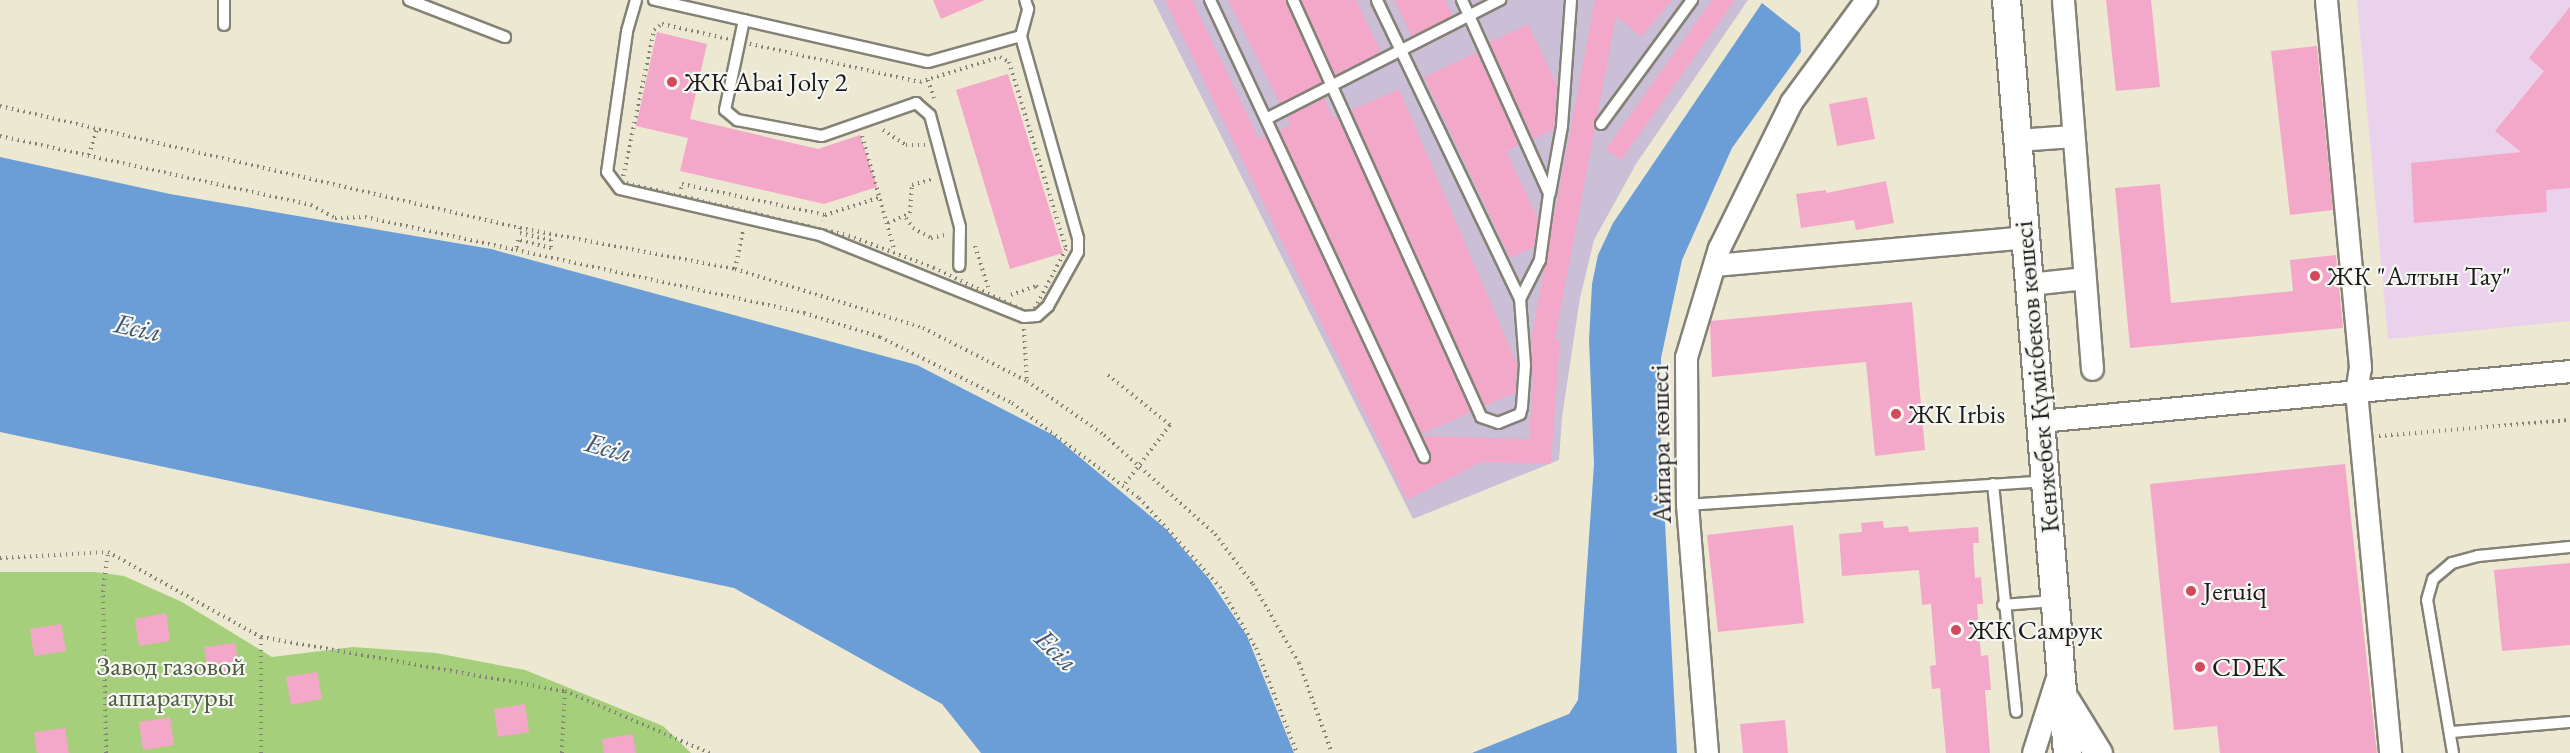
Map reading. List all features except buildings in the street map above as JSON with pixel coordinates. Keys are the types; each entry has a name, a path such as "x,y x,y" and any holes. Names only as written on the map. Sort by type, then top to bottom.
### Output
{"street":[{"name":"Айпара көшесі","path":"1707,753 1687,505 1686,357 1714,265 1791,102 1866,0"},
{"name":"Кенжебек Күмісбеков көшесі","path":"2006,0 2067,753"},
{"path":"2063,0 2092,369"},
{"path":"2326,0 2360,367 2356,391 2390,753"},
{"path":"2017,140 2073,136"},
{"path":"1714,265 2025,237"},
{"path":"2029,284 2085,278"},
{"path":"2040,421 2570,370"},
{"path":"2033,753 2061,681"},
{"path":"2061,681 2098,753"}],"lane":[{"path":"224,0 224,25"},
{"path":"409,0 505,37"},
{"path":"636,0 627,32 607,172 620,189 679,199 745,218 821,231 1024,317 1037,316 1048,306 1077,252 1078,238 1021,36 1028,9 1025,0"},
{"path":"654,0 928,62 1021,36"},
{"path":"1210,0 1424,457"},
{"path":"1293,0 1334,85 1481,417 1488,422 1498,423 1520,414 1525,365 1520,299 1377,0"},
{"path":"1462,0 1550,194"},
{"path":"1266,119 1500,0"},
{"path":"1520,299 1540,260 1562,126 1571,0"},
{"path":"1602,123 1692,0"},
{"path":"744,20 742,41 725,110 737,120 822,136 915,103 930,115 948,174 960,227 959,266"},
{"path":"1687,505 2045,480"},
{"path":"1993,484 2003,605 2016,712"},
{"path":"2453,753 2427,600 2433,579 2452,563 2478,556 2570,548"},
{"path":"2003,605 2054,601"},
{"path":"2451,732 2570,722"}],"path":[{"path":"662,24 742,41 920,82 1000,57 1010,62 1066,249 1035,308 1027,312 895,253 821,231 679,199 622,182 654,30 662,24"},
{"path":"0,106 520,228 735,269 923,328 1027,381 1140,466 1215,534 1253,584 1299,663 1332,753"},
{"path":"874,118 888,135 906,145 921,147 937,141"},
{"path":"858,123 882,197 895,253"},
{"path":"89,155 97,129"},
{"path":"0,136 311,205 335,218 365,217 804,313 879,337 1012,402 1124,485 1159,517 1220,587 1256,648 1297,753"},
{"path":"906,218 913,199 912,185 948,174"},
{"path":"679,199 682,184 825,215 882,197"},
{"path":"821,231 825,215"},
{"path":"735,269 745,218"},
{"path":"888,224 906,218"},
{"path":"906,218 913,228 931,238 960,227"},
{"path":"516,249 518,240 550,248 551,240 520,233 520,228"},
{"path":"1008,296 1036,286 1043,293"},
{"path":"988,287 999,289"},
{"path":"1024,317 1027,381"},
{"path":"1108,375 1170,425 1124,485"},
{"path":"2361,437 2570,420"},
{"path":"0,558 108,552 261,637 565,691 710,753"},
{"path":"106,753 103,592 108,552"},
{"path":"261,637 261,753"},
{"path":"562,753 565,691"}],"shaded area":[{"path":"1153,0 1748,0 1636,164 1594,240 1580,298 1562,417 1559,460 1413,519"},
{"path":"2357,0 2570,0 2570,321 2388,339"}],"green space":[{"name":"Завод газовой аппаратуры","path":"0,572 95,572 124,576 182,602 272,657 353,647 436,653 525,670 663,726 691,753 0,753"}],"water":[{"path":"1762,3 1800,33 1801,52 1732,148 1682,260 1661,358 1660,427 1677,753 1472,753 1569,714 1578,700 1594,464 1589,340 1592,284 1598,255 1613,223"},
{"name":"Есіл","path":"0,157 170,194 491,249 917,365 1053,435 1166,529 1209,579 1247,636 1294,753 981,753 942,704 734,588 0,432"}],"place":[{"name":"ЖК Abai Joly 2","path":"672,82"},
{"name":"ЖК \"Алтын Тау\"","path":"2315,276"},
{"name":"ЖК Irbis","path":"1896,414"},
{"name":"Jeruiq","path":"2191,591"},
{"name":"ЖК Самрук","path":"1956,630"},
{"name":"CDEK","path":"2200,667"}]}
